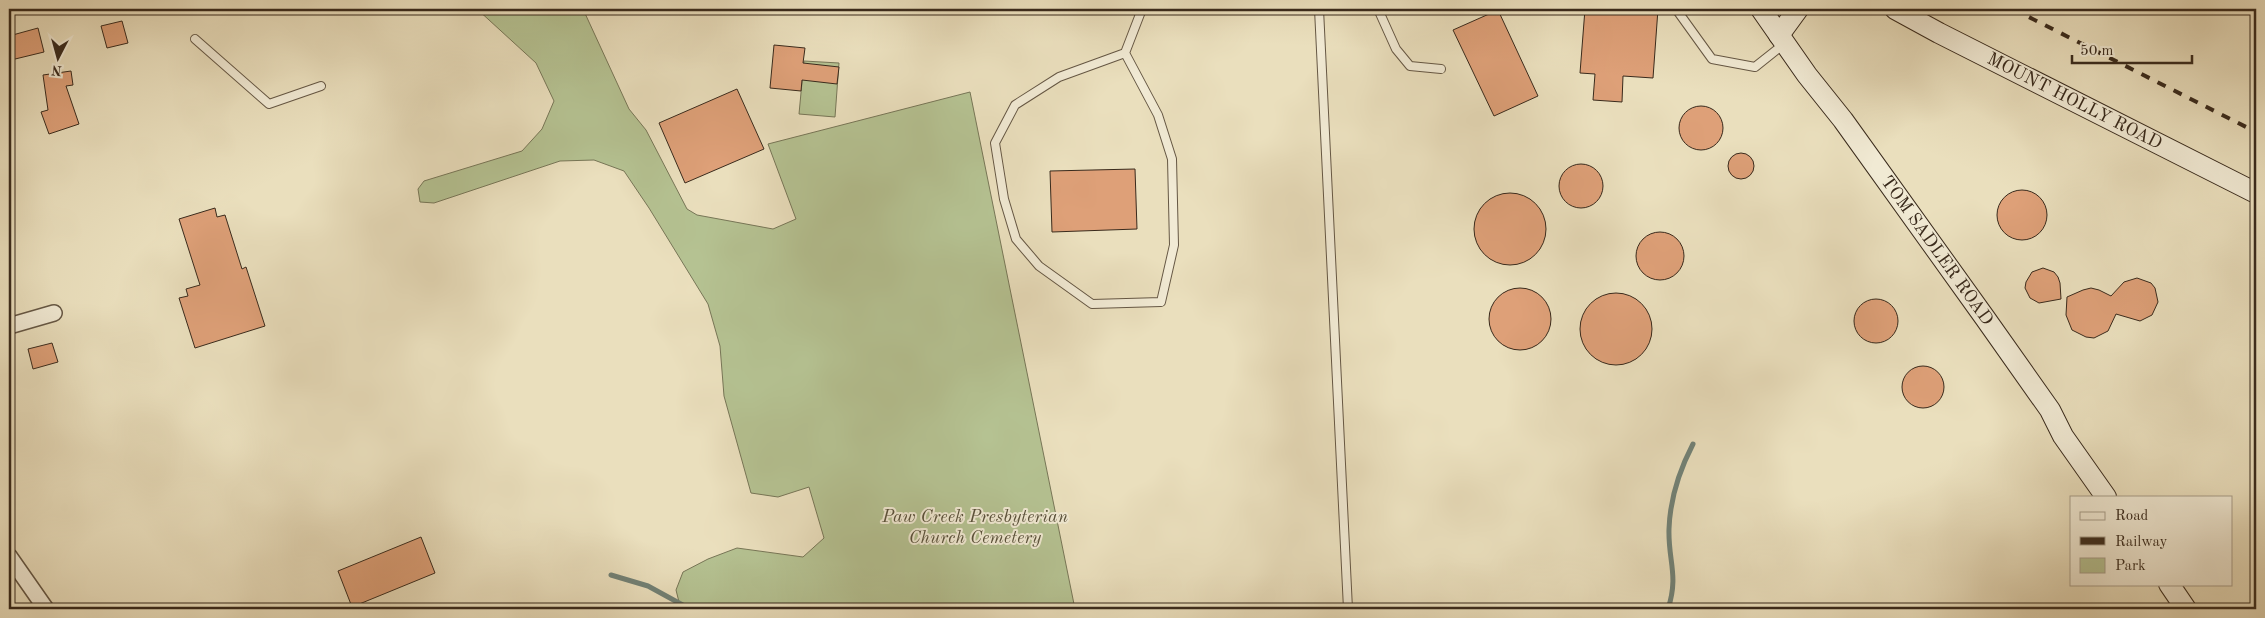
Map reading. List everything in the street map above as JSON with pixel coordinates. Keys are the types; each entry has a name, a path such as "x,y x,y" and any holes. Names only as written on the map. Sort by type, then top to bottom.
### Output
{"street":[{"name":"TOM SADLER ROAD","path":"1761,9 1986,318 2050,410 2063,436 2105,496"},
{"path":"1782,39 1798,9"},
{"name":"MOUNT HOLLY ROAD","path":"1895,9 1948,38 2256,193"},
{"path":"9,326 54,313"},
{"path":"9,556 46,609"},
{"path":"2170,586 2186,609"}],"lane":[{"path":"1125,53 1158,115 1172,159 1174,245 1161,302 1092,304 1039,266 1016,239 1004,199 995,143 1015,105 1060,77 1125,53 1142,9"},
{"path":"1319,9 1348,609"},
{"path":"1378,9 1396,49 1410,66 1441,69"},
{"path":"1676,9 1712,59 1755,68 1782,39"},
{"path":"194,39 270,104 321,86"}],"green space":[{"name":"Paw Creek Presbyterian Church Cemetery","path":"477,9 583,9 629,109 646,130 687,209 697,215 773,229 796,219 768,144 970,92 1075,609 675,609 679,602 676,590 683,572 708,559 737,548 803,557 824,538 809,487 778,497 751,493 724,396 720,346 708,304 624,171 594,160 560,161 434,203 420,202 418,189 424,181 522,151 542,129 554,101 536,63"},
{"path":"804,61 839,63 835,117 799,114"}],"building":[{"path":"1585,9 1658,9 1653,78 1623,76 1622,102 1593,100 1595,74 1580,73"},
{"path":"1498,10 1538,96 1494,116 1453,30"},
{"path":"122,21 128,43 107,48 101,26"},
{"path":"38,28 44,52 11,60 9,36"},
{"path":"774,45 805,48 803,63 839,67 837,84 802,80 801,91 770,88"},
{"path":"71,71 73,85 66,86 79,124 49,134 41,112 48,110 43,75"},
{"path":"737,89 764,149 685,183 659,123"},
{"path":"1697,106 1705,106 1717,112 1723,128 1717,144 1705,150 1697,150 1685,144 1679,132 1679,124 1685,112"},
{"path":"1741,153 1750,157 1754,166 1750,175 1741,179 1732,175 1728,166 1732,157"},
{"path":"1577,164 1585,164 1597,170 1603,186 1597,202 1585,208 1577,208 1565,202 1559,190 1559,182 1565,170"},
{"path":"1135,169 1137,229 1052,232 1050,171"},
{"path":"2022,190 2036,194 2043,201 2047,215 2043,229 2036,236 2022,240 2008,236 2001,229 1997,215 2001,201 2008,194"},
{"path":"1517,193 1536,203 1544,215 1546,229 1544,243 1536,255 1524,263 1503,265 1484,255 1476,243 1474,222 1484,203 1496,195"},
{"path":"215,208 217,217 225,215 242,269 246,267 265,326 195,348 179,298 188,296 186,289 200,285 179,219"},
{"path":"1655,232 1665,232 1677,239 1684,251 1684,261 1677,273 1665,280 1655,280 1647,276 1640,269 1636,261 1636,251 1640,243 1647,236"},
{"path":"2043,268 2054,272 2058,277 2061,299 2039,303 2030,298 2025,288 2026,282 2032,272"},
{"path":"2137,278 2151,283 2155,288 2158,302 2152,315 2140,321 2116,314 2108,331 2094,338 2086,337 2072,330 2066,315 2067,297 2091,288 2111,296 2124,282"},
{"path":"1514,288 1526,288 1542,297 1549,307 1551,319 1549,331 1542,341 1526,350 1514,350 1503,345 1494,336 1489,325 1489,313 1494,302 1503,293"},
{"path":"1609,293 1623,293 1642,303 1652,322 1652,336 1642,355 1623,365 1609,365 1590,355 1580,336 1580,322 1590,303"},
{"path":"1876,299 1888,303 1894,309 1898,321 1894,333 1888,339 1876,343 1864,339 1858,333 1854,321 1858,309 1864,303"},
{"path":"52,343 58,362 33,369 28,349"},
{"path":"1927,366 1935,369 1941,375 1944,387 1941,399 1935,405 1919,408 1911,405 1905,399 1902,383 1905,375 1911,369"},
{"path":"421,537 435,573 352,607 338,571"}],"waterway":[{"path":"1668,609 1673,587 1669,540 1671,507 1683,464 1693,444"},
{"path":"611,575 648,586 690,609"}],"railway":[{"path":"2013,9 2256,132"}]}
